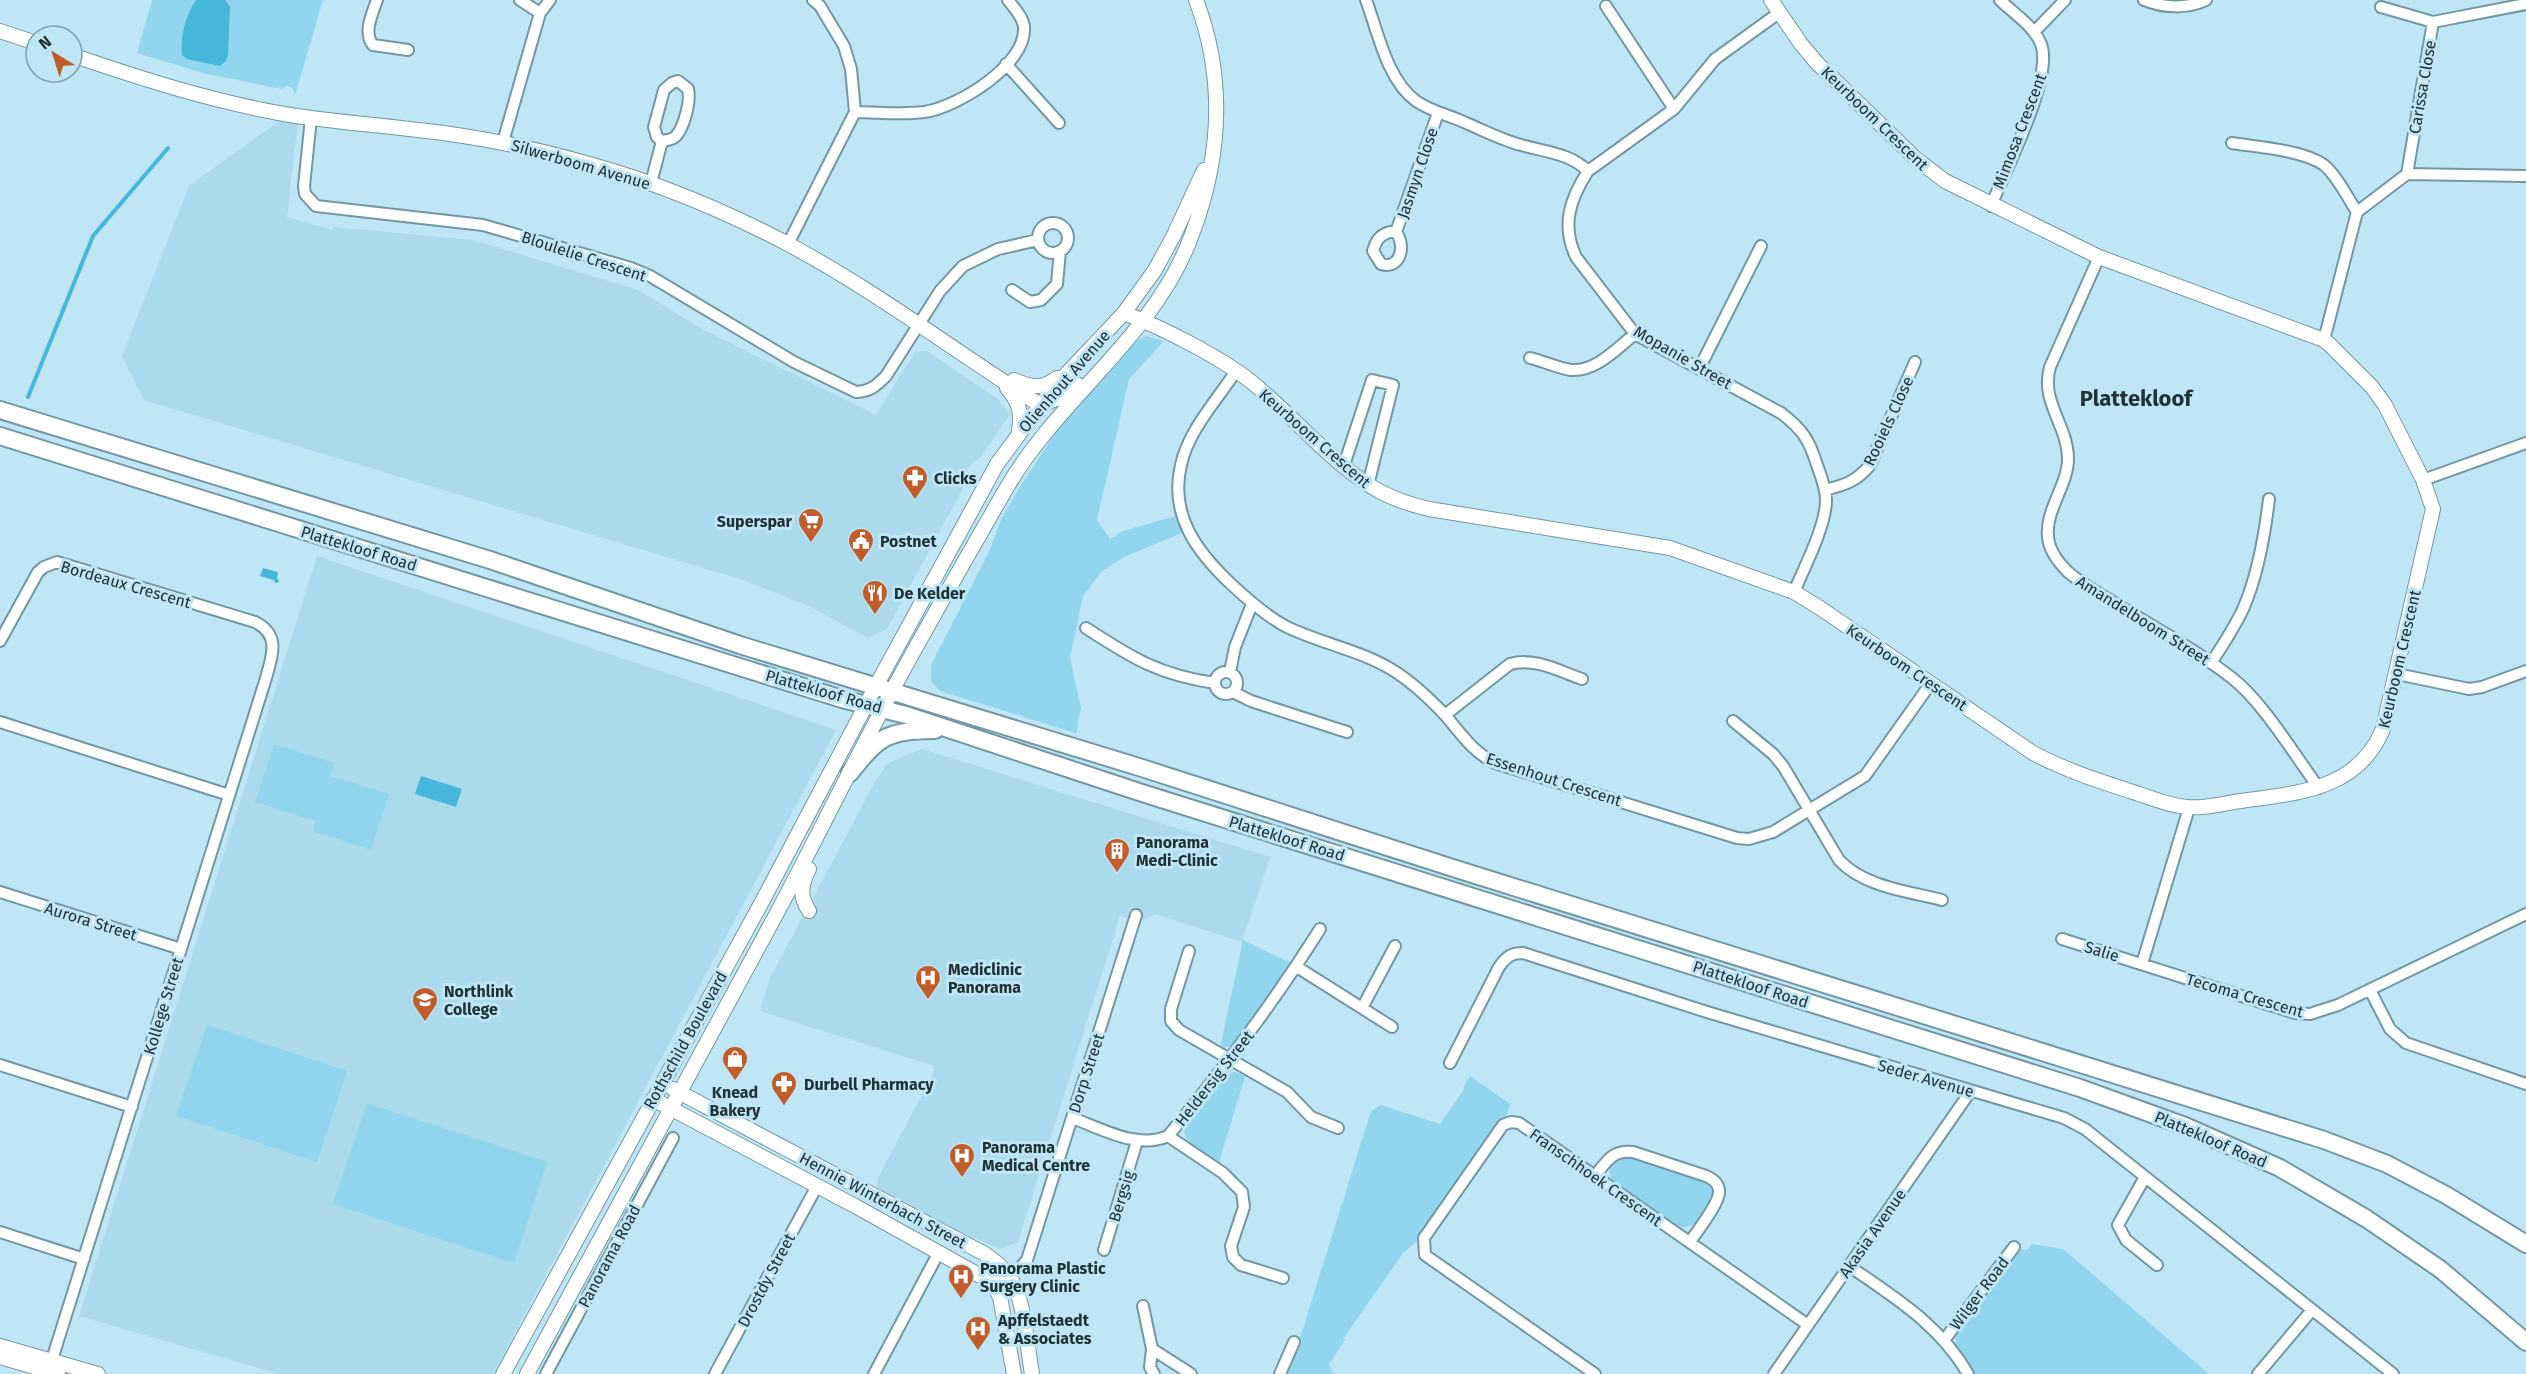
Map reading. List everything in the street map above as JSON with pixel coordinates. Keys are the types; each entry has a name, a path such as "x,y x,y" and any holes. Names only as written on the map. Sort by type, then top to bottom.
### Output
{"main road":[{"name":"Plattekloof Road","path":"0,410 490,560 740,645 2324,1140 2387,1164 2446,1194 2526,1244"},
{"name":"Plattekloof Road","path":"0,436 866,705 884,708 1138,792 2080,1088 2185,1126 2280,1168 2367,1219 2440,1269 2526,1342"},
{"path":"850,773 872,748 889,735 906,730 948,729"}],"street":[{"path":"377,0 368,33 370,42 373,45 408,50"},
{"path":"520,0 540,13"},
{"path":"503,142 540,13 550,0"},
{"path":"788,244 855,112 851,69 844,46 820,6 813,0"},
{"path":"855,112 924,112 964,99 982,86 1006,64 1023,38 1024,27 1020,16 1008,0"},
{"name":"Olienhout Avenue","path":"884,708 1008,485 1035,446 1104,364 1144,321 1173,278 1190,241 1211,173 1217,124 1214,61 1206,26 1196,0"},
{"path":"1366,0 1387,56 1403,88 1415,100 1438,113 1511,142 1565,155 1577,160 1588,171"},
{"name":"Keurboom Crescent","path":"1124,313 1144,321 1236,371 1368,484 1403,502 1429,509 1670,548 1794,592 2033,753 2058,767 2189,808 2319,788 2343,776 2376,745 2384,729 2433,509 2422,480 2385,405 2372,387 2324,340 2099,257 1991,206 1945,181 1915,158 1817,63 1771,0"},
{"path":"2000,0 2034,32 2065,0"},
{"path":"2144,0 2168,6 2186,6 2206,0"},
{"name":"Carissa Close","path":"2407,174 2433,22 2526,4"},
{"path":"1606,6 1674,109"},
{"path":"2380,7 2433,22"},
{"name":"Mopanie Street","path":"1780,12 1715,59 1674,109 1588,171 1579,184 1569,215 1567,230 1576,257 1635,334 1700,367 1781,413 1799,427 1811,446 1825,490 1825,510 1794,592"},
{"path":"0,31 24,39"},
{"name":"Mimosa Crescent","path":"1991,206 2035,99 2043,70 2041,44 2034,32"},
{"name":"Silwerboom Avenue","path":"84,59 187,93 222,102 311,118 503,142 591,164 651,183 723,213 788,244 919,324 1040,405"},
{"path":"1006,64 1059,123"},
{"path":"678,81 688,89 689,98 680,131 671,140 662,141 657,137 654,127 664,90 678,81"},
{"name":"Jasmyn Close","path":"1396,232 1438,113"},
{"name":"Bloulelie Crescent","path":"311,118 304,186 305,194 316,206 483,225 631,268 650,276 794,362 856,392 867,392 876,387 919,324"},
{"name":"Olienhout Avenue","path":"866,705 997,464 1040,405 1124,313 1155,270 1194,196 1215,140"},
{"path":"651,183 662,141"},
{"path":"2232,143 2294,154 2323,164 2333,175 2357,212"},
{"path":"2324,340 2357,212 2407,174 2526,176"},
{"path":"1052,223 1061,225 1068,238 1065,247 1060,251 1047,251 1038,240 1043,226 1052,223"},
{"path":"919,324 940,291 963,266 998,249 1038,240"},
{"path":"1700,367 1761,246"},
{"path":"1012,290 1030,302 1041,300 1057,284 1060,251"},
{"name":"Amandelboom Street","path":"2099,257 2050,367 2046,381 2048,395 2067,446 2068,458 2067,472 2055,504 2048,537 2056,560 2081,582 2211,663 2244,689 2319,788"},
{"path":"1530,358 1570,370 1584,369 1597,364 1635,334"},
{"path":"999,376 1034,387 1043,386 1053,382 1077,362"},
{"name":"Rooiels Close","path":"1825,490 1847,484 1860,477 1870,465 1915,362"},
{"path":"1035,446 1042,424 1040,405 1062,397 1104,364"},
{"name":"Essenhout Crescent","path":"1236,371 1185,451 1180,465 1179,498 1185,525 1198,549 1252,604 1287,627 1346,648 1392,670 1414,685 1445,715 1471,747 1482,757 1495,763 1737,838 1761,837 1865,776 1931,683"},
{"path":"999,376 1018,400 1022,416 1019,432"},
{"path":"1344,465 1372,380 1393,385 1368,484"},
{"path":"2422,480 2526,443"},
{"path":"2211,663 2245,604 2265,531 2269,499"},
{"name":"Bordeaux Crescent","path":"0,641 38,572 57,562 255,622 268,632 274,644 274,652"},
{"path":"1230,672 1235,647 1252,604"},
{"path":"1086,628 1148,666 1188,678 1215,682"},
{"name":"Kollege Street","path":"53,1368 84,1259 274,652"},
{"path":"1445,715 1510,664 1520,661 1532,662 1582,679"},
{"path":"2397,674 2469,689 2482,687 2526,671"},
{"path":"1233,692 1238,681 1230,672 1223,672 1217,676 1215,682 1219,692 1223,694 1233,692 1251,701 1347,732"},
{"name":"Rothschild Boulevard","path":"503,1374 763,900 866,705"},
{"name":"Rothschild Boulevard","path":"527,1374 884,708"},
{"path":"1733,721 1773,754 1839,860 1850,871 1863,879 1942,900"},
{"path":"0,722 230,795"},
{"path":"2142,964 2187,821 2189,808"},
{"path":"809,911 803,901 801,888 824,838 829,814"},
{"name":"Aurora Street","path":"0,892 181,949"},
{"name":"Tecoma Crescent","path":"2142,964 2295,1013 2310,1014 2370,990 2526,914"},
{"name":"Dorp Street","path":"993,1283 1009,1275 1027,1260 1136,915"},
{"name":"Heldersig Street","path":"1072,1118 1137,1141 1155,1141 1168,1136 1230,1061 1298,967 1320,930"},
{"name":"Salie","path":"2062,939 2142,964"},
{"path":"1362,1008 1395,946"},
{"path":"1188,951 1171,1010 1171,1021 1179,1030 1287,1092 1311,1117 1338,1128"},
{"name":"Seder Avenue","path":"1450,1064 1499,966 1505,958 1514,953 1523,953 1707,1012 1970,1092 2064,1118 2085,1129 2393,1374"},
{"path":"1298,967 1392,1027"},
{"path":"2370,990 2390,1029 2406,1043 2526,1084"},
{"path":"0,1065 132,1107"},
{"name":"Hennie Winterbach Street","path":"661,1084 985,1254 1009,1275 1020,1305 1032,1374"},
{"name":"Akasia Avenue","path":"1774,1374 1970,1092"},
{"name":"Hennie Winterbach Street","path":"653,1099 993,1283"},
{"name":"Franschhoek Crescent","path":"1595,1374 1425,1255 1424,1238 1503,1125 1511,1122 1518,1123 1808,1325"},
{"path":"1168,1136 1223,1173 1242,1192 1244,1207 1231,1246 1233,1257 1241,1265 1283,1278"},
{"name":"Panorama Road","path":"546,1374 673,1138"},
{"name":"Bergsig","path":"1104,1250 1137,1141"},
{"path":"1595,1176 1606,1161 1622,1151 1633,1152 1706,1176 1714,1181 1719,1189 1718,1199 1690,1242"},
{"path":"2145,1177 2118,1225 2126,1240 2157,1265"},
{"name":"Drostdy Street","path":"715,1374 817,1186"},
{"path":"0,1232 84,1259"},
{"name":"Wilger Road","path":"1945,1339 2014,1248"},
{"path":"874,1374 939,1252"},
{"path":"1849,1266 1917,1313 1945,1339 1968,1374"},
{"path":"993,1283 1000,1297 1014,1374"},
{"path":"1143,1306 1152,1349 1150,1367 1154,1374"},
{"path":"2258,1374 2312,1310"},
{"path":"1280,1374 1294,1342"},
{"path":"0,1346 53,1368"},
{"path":"1152,1349 1191,1374"},
{"path":"0,1357 98,1374"}],"shaded area":[{"path":"152,0 323,0 295,95 292,88 287,86 281,89 203,73 137,53"},
{"path":"196,0 225,0 230,7 228,55 226,61 220,66 187,59 182,55 184,26"},
{"path":"282,119 298,122 287,217 332,230 333,227 473,240 638,290 702,329 876,415 915,352 927,351 999,400 1010,414 982,455 967,469 969,477 887,629 868,638 809,606 743,580 144,400 122,356 189,186"},
{"path":"1146,336 1164,341 1129,379 1097,520 1110,539 1123,531 1176,516 1182,533 1124,557 1102,571 1083,596 1070,658 1081,708 1076,733 940,691 931,681 931,665 988,554 1002,517 1064,420 1132,343"},
{"name":"Northlink College","path":"317,556 836,730 493,1374 279,1374 79,1316"},
{"path":"263,568 278,572 279,582 275,583 274,580 260,576"},
{"path":"274,744 334,763 330,776 389,794 371,850 313,831 316,821 255,802"},
{"name":"Mediclinic Panorama","path":"922,749 1270,857 1242,942 1155,914 1140,921 1120,916 1018,1242 1000,1249 923,1216 879,1191 878,1178 932,1076 934,1066 760,1011 770,978 875,782 888,763"},
{"path":"421,776 462,789 456,807 415,794"},
{"path":"1243,940 1293,964 1234,1046 1220,1048"},
{"path":"207,1025 347,1071 317,1162 176,1116"},
{"path":"1234,1072 1245,1076 1219,1163 1189,1143 1185,1131 1186,1124 1224,1076"},
{"path":"1470,1076 1510,1104 1506,1118 1501,1120 1418,1240 1403,1253 1343,1339 1345,1340 1329,1364 1333,1374 1286,1374 1291,1367 1371,1111 1381,1105 1440,1124 1464,1089"},
{"path":"367,1103 547,1162 514,1263 333,1204"},
{"path":"1630,1156 1703,1179 1713,1192 1710,1207 1706,1213 1689,1226 1678,1226 1614,1182 1609,1172 1612,1164"},
{"path":"2032,1244 2063,1249 2209,1374 1973,1374 1955,1345 1956,1336 2021,1249 2027,1250"}],"waterway":[{"path":"28,397 93,236 168,148"}],"place":[{"name":"Clicks","path":"915,501"},
{"name":"Superspar","path":"811,544"},
{"name":"Postnet","path":"861,564"},
{"name":"De Kelder","path":"875,616"},
{"name":"Panorama Medi-Clinic","path":"1117,874"},
{"name":"Mediclinic Panorama","path":"928,1001"},
{"name":"Northlink College","path":"425,1023"},
{"name":"Knead Bakery","path":"735,1082"},
{"name":"Durbell Pharmacy","path":"784,1107"},
{"name":"Panorama Medical Centre","path":"962,1179"},
{"name":"Panorama Plastic Surgery Clinic","path":"961,1300"},
{"name":"Apffelstaedt & Associates","path":"978,1352"}],"district":[{"name":"Plattekloof","path":"2136,398"}]}
